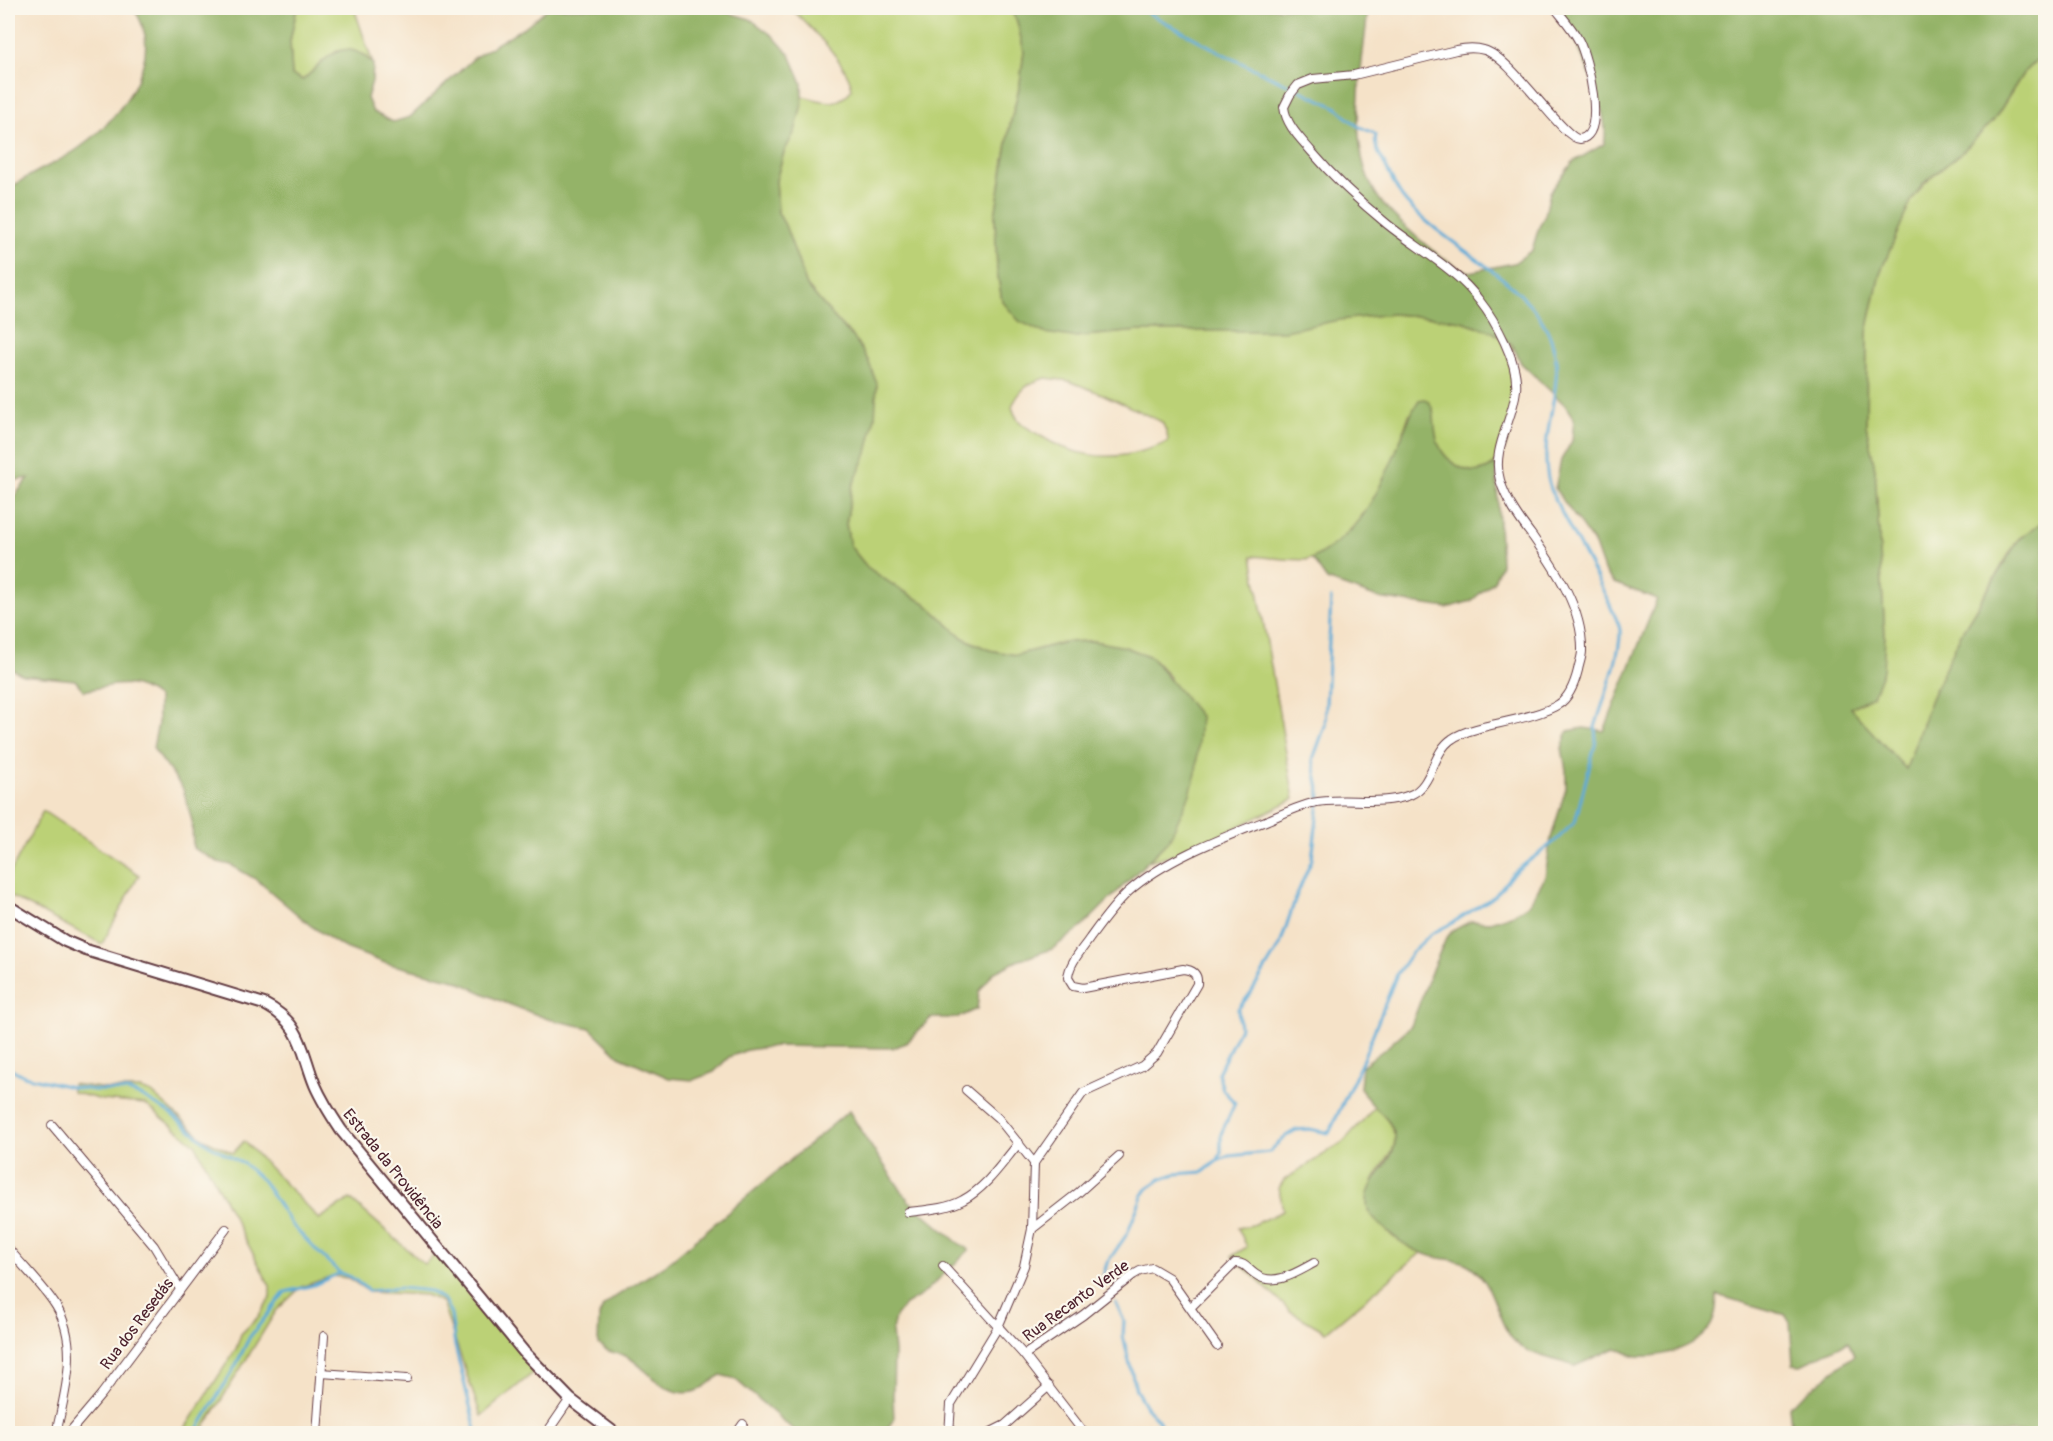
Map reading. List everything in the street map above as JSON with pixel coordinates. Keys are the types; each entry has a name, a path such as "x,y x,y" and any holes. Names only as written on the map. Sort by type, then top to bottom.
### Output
{"street":[{"path":"949,1434 951,1404 998,1327 1024,1266 1032,1229 1034,1163 1078,1098 1091,1089 1150,1061 1178,1020 1197,984 1198,978 1195,973 1183,969 1083,988 1070,984 1068,978 1070,966 1104,919 1126,894 1161,868 1244,829 1303,806 1348,800 1387,801 1414,794 1422,788 1445,746 1452,739 1468,731 1558,705 1567,697 1576,678 1582,652 1578,622 1569,595 1548,559 1505,496 1498,476 1499,450 1517,388 1506,344 1491,315 1462,280 1387,224 1337,179 1293,129 1284,107 1298,85 1313,79 1354,75 1473,47 1497,56 1527,86 1567,133 1576,139 1583,139 1590,133 1594,116 1593,91 1586,57 1579,41 1555,8"},
{"name":"Estrada da Providência","path":"8,906 86,950 264,1004 282,1015 298,1035 321,1098 341,1130 524,1352 570,1399 616,1434"},
{"path":"966,1090 998,1118 1034,1163"},
{"path":"52,1125 154,1246 180,1288"},
{"path":"908,1212 947,1206 962,1201 986,1181 1019,1143"},
{"path":"1032,1229 1078,1193 1119,1156"},
{"name":"Rua dos Resedás","path":"68,1434 101,1395 226,1229"},
{"path":"8,1248 55,1304 66,1331 70,1359 56,1434"},
{"path":"1217,1347 1191,1307 1234,1263 1243,1264 1262,1278 1273,1280 1293,1274 1314,1263"},
{"path":"943,1266 1023,1355 1085,1434"},
{"name":"Rua Recanto Verde","path":"1023,1355 1083,1315 1140,1270 1152,1268 1164,1273 1191,1307"},
{"path":"317,1434 324,1336"},
{"path":"321,1373 407,1379"},
{"path":"987,1434 1005,1425 1049,1386"},
{"path":"546,1434 570,1399"},
{"path":"736,1434 743,1424"}],"green space":[{"path":"133,8 297,8 290,41 292,75 303,80 336,52 353,50 373,64 372,81 367,98 373,112 393,122 410,117 475,57 526,26 548,8 712,8 750,19 773,36 790,55 802,83 802,104 795,131 784,152 776,180 778,213 785,225 807,286 855,339 868,360 877,384 875,417 867,453 852,487 846,524 850,546 867,567 925,603 963,638 989,650 1016,655 1066,642 1093,641 1125,647 1151,657 1200,716 1196,773 1190,794 1169,840 1082,927 1052,949 1017,961 993,973 979,992 977,1009 957,1018 931,1018 906,1043 893,1048 775,1046 747,1050 729,1057 714,1072 693,1080 669,1078 619,1056 590,1028 548,1019 498,1000 455,980 385,963 343,947 311,926 257,880 193,848 192,821 183,789 153,748 158,723 158,698 140,687 122,684 84,691 75,680 23,675 8,667 8,504 29,478 8,479 8,190 79,148 95,136 124,104 143,66 146,46 143,27"},
{"path":"297,8 354,8 373,64 363,54 337,51 303,80 292,75 290,41"},
{"path":"791,8 1009,8 1017,21 1024,51 995,217 997,270 1002,301 1073,337 1139,331 1229,330 1392,314 1462,321 1491,331 1512,344 1514,411 1512,424 1504,450 1491,466 1475,472 1457,468 1439,449 1434,432 1433,409 1409,415 1396,453 1377,491 1366,510 1339,541 1320,555 1307,560 1252,556 1294,799 1193,849 1148,861 1169,840 1170,677 1151,657 1125,647 1093,641 1065,642 1016,655 989,650 963,638 925,603 867,567 850,546 846,524 852,487 867,453 855,339 807,286 778,213 776,180 784,152 795,131 802,96 829,102 841,99 852,89 836,57","holes":["1046,378 1069,381 1162,422 1168,441 1129,454 1089,455 1051,442 1018,420 1012,406 1025,388"]},
{"path":"1009,8 1368,8 1358,107 1362,157 1369,179 1380,200 1405,227 1438,254 1469,272 1514,263 1532,250 1545,215 1550,192 1573,162 1604,144 1603,115 1598,97 1576,42 1562,13 1557,8 2045,8 2045,52 2024,72 1994,120 1964,150 1923,184 1911,201 1880,273 1867,332 1866,425 1875,469 1885,636 1883,670 1873,696 1850,708 1906,769 1931,699 1963,630 2019,539 2045,520 2045,1433 1792,1433 1789,1406 1854,1355 1848,1342 1801,1365 1793,1364 1790,1322 1786,1315 1717,1295 1715,1316 1707,1331 1690,1344 1670,1353 1638,1356 1616,1348 1575,1366 1544,1357 1516,1343 1503,1323 1489,1289 1475,1270 1465,1263 1434,1257 1407,1246 1391,1235 1370,1214 1367,1204 1368,1194 1390,1156 1395,1137 1389,1122 1360,1088 1362,1066 1411,1026 1433,967 1452,931 1471,921 1490,922 1514,914 1529,904 1545,877 1551,838 1566,788 1562,748 1568,731 1584,728 1604,731 1657,599 1614,583 1605,573 1595,545 1555,489 1561,460 1572,441 1574,419 1565,405 1521,363 1512,344 1491,331 1462,321 1392,314 1339,320 1284,331 1139,331 1073,337 1044,333 1019,321 1002,301 997,270 995,217 1024,51 1017,21"},
{"path":"2045,52 2045,520 2018,539 1963,630 1931,699 1906,770 1850,708 1873,696 1885,636 1875,469 1866,426 1867,332 1880,273 1911,201 1924,184 1964,150 1994,120 2024,72"},
{"path":"1425,399 1433,411 1437,438 1447,458 1463,469 1473,471 1482,471 1496,464 1501,564 1494,581 1471,601 1447,608 1378,598 1327,580 1312,559 1339,541 1359,520 1382,481 1415,406 1419,400"},
{"path":"43,811 139,875 102,944 8,895 8,877"},
{"path":"72,1084 107,1089 141,1089 152,1093 204,1139 233,1153 244,1141 319,1219 350,1199 424,1264 441,1250 539,1368 481,1416 442,1302 426,1295 369,1292 348,1278 332,1276 301,1287 276,1311 201,1433 182,1433 236,1349 241,1334 258,1317 270,1298 270,1286 195,1144 145,1104 102,1100 72,1092"},
{"path":"1375,1107 1388,1121 1394,1133 1395,1143 1372,1183 1368,1211 1393,1237 1422,1252 1326,1332 1290,1311 1232,1256 1247,1247 1238,1228 1252,1225 1283,1211 1279,1188 1284,1180 1343,1142"},
{"path":"849,1111 908,1200 969,1250 922,1295 905,1305 895,1317 892,1331 894,1419 884,1433 797,1433 735,1379 721,1375 697,1391 683,1393 674,1391 665,1387 628,1357 609,1351 598,1344 599,1316 603,1307 664,1266"}],"waterway":[{"path":"1106,1284 1103,1277 1107,1263 1127,1234 1142,1196 1148,1188 1161,1179 1175,1174 1203,1172 1217,1161 1229,1156 1269,1152 1296,1130 1309,1129 1329,1133 1361,1064 1397,974 1412,952 1431,934 1495,896 1513,873 1554,842 1575,822 1596,741 1595,727 1611,678 1620,639 1616,618 1558,506 1549,483 1546,460 1547,439 1554,399 1556,359 1551,338 1539,316 1529,303 1503,279 1408,205 1379,154 1375,143 1376,135 1356,125 1336,107 1231,58 1139,8"},
{"path":"1218,1160 1221,1152 1221,1134 1235,1103 1223,1090 1218,1073 1240,1028 1238,1009 1250,994 1280,945 1312,859 1320,794 1313,759 1325,726 1331,598"},
{"path":"8,1067 24,1076 71,1087 128,1091 143,1097 170,1113 209,1145 244,1164 263,1181 291,1224 340,1273 351,1277 369,1291 400,1288 422,1290 430,1291 444,1300 451,1314 455,1346 477,1434"},
{"path":"195,1434 236,1365 249,1338 285,1292 314,1285 340,1273"},
{"path":"1116,1303 1124,1321 1123,1336 1136,1390 1146,1407 1159,1421 1163,1434"}]}
